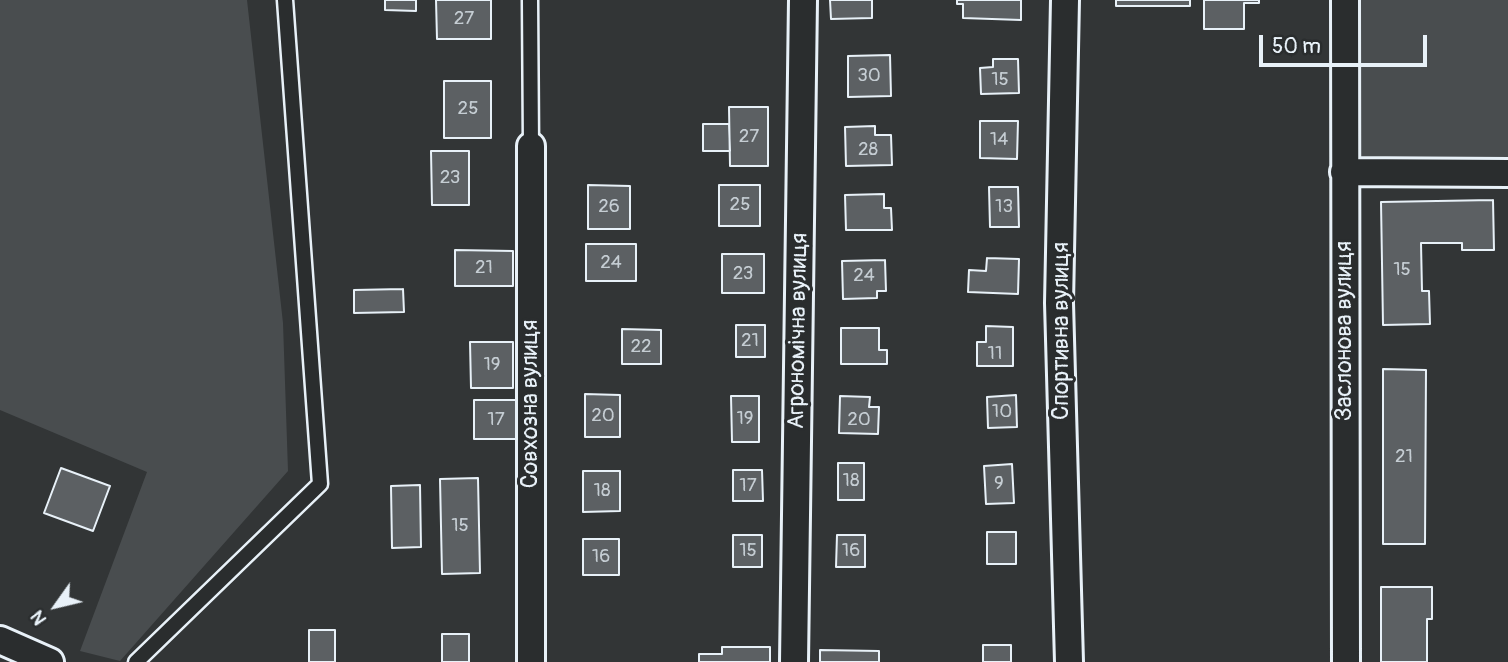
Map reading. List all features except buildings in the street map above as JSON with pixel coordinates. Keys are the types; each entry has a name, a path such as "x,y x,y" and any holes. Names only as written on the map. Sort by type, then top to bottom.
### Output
{"street":[{"name":"Агрономічна вулиця","path":"794,662 803,0"},
{"name":"Спортивна вулиця","path":"1065,0 1059,303 1069,662"},
{"name":"Заслонова вулиця","path":"1345,0 1346,662"},
{"name":"Совхозна вулиця","path":"530,146 531,662"},
{"path":"1344,172 1508,173"},
{"path":"0,640 50,662"}],"lane":[{"path":"136,662 320,484 285,0"},
{"path":"530,0 530,146"}],"shaded area":[{"path":"0,0 247,0 283,323 288,471 120,661 80,651 147,472 0,410"},
{"path":"1345,0 1508,0 1508,173 1344,172"}]}
